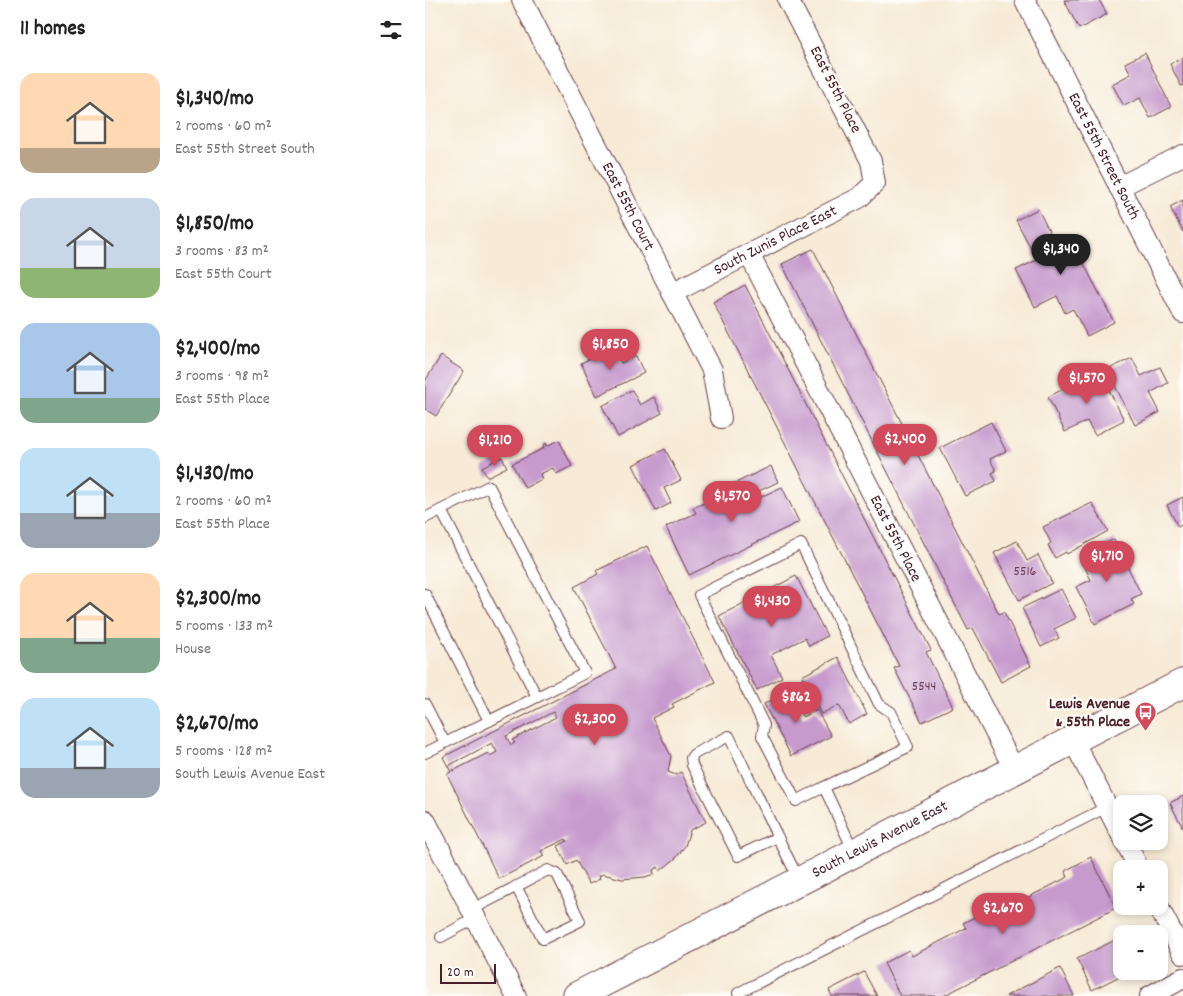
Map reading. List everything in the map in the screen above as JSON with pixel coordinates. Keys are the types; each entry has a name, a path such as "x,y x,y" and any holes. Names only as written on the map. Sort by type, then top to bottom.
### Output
{"main road":[{"name":"South Lewis Avenue East","path":"577,996 1183,683"}],"street":[{"name":"East 55th Court","path":"522,0 712,370 721,418"},
{"name":"East 55th Place","path":"788,0 871,161 875,183"},
{"name":"East 55th Street South","path":"1025,0 1183,314"},
{"path":"1119,188 1183,154"},
{"name":"South Zunis Place East","path":"672,293 859,198 875,183"},
{"name":"East 55th Place","path":"749,254 1015,769"},
{"path":"1073,740 1113,819"},
{"path":"425,820 515,996"},
{"path":"1164,915 1183,954"},
{"path":"1150,996 1183,978"}],"lane":[{"path":"425,518 489,486 585,673 425,754"},
{"path":"441,510 537,697"},
{"path":"801,544 879,704 891,712 908,747 824,787 796,801 762,736 764,725 699,595 801,544"},
{"path":"425,594 489,721"},
{"path":"425,704 445,743"},
{"path":"778,837 738,856 691,765 693,754 729,736 778,837 799,881"},
{"path":"824,787 855,852"},
{"path":"738,993 1107,807"},
{"path":"441,936 516,886 548,870 557,874 580,920 543,939 516,886"}],"building":[{"path":"1064,0 1099,0 1107,14 1079,29"},
{"path":"1145,53 1171,107 1150,118 1140,98 1124,106 1112,84 1131,74 1125,63"},
{"path":"1183,57 1183,85 1181,86 1170,64"},
{"path":"1183,200 1183,232 1170,207"},
{"path":"1038,209 1058,249 1072,241 1114,322 1087,336 1073,309 1065,313 1057,296 1035,307 1016,270 1037,260 1016,220"},
{"path":"813,249 999,614 1004,612 1031,666 1001,682 973,628 968,630 782,264"},
{"path":"745,285 931,650 926,652 953,707 922,722 894,668 899,666 713,302"},
{"path":"613,347 621,363 636,356 644,373 597,396 581,363"},
{"path":"441,356 464,371 436,416 425,409 425,381"},
{"path":"1132,358 1141,376 1160,367 1168,383 1150,393 1160,412 1135,425 1107,370"},
{"path":"1099,370 1124,420 1095,435 1087,421 1065,432 1048,397"},
{"path":"632,390 640,405 654,397 662,413 618,437 602,406"},
{"path":"991,422 1006,451 990,459 996,471 992,473 996,481 965,496 940,448"},
{"path":"559,440 572,466 556,474 553,468 540,474 542,479 525,488 512,464 544,448 543,445 546,443 547,446"},
{"path":"665,449 681,480 664,488 671,503 656,511 633,465"},
{"path":"502,457 507,467 487,477 482,467"},
{"path":"771,466 778,482 746,497 745,494 729,502 733,510 782,487 799,522 689,575 666,527 696,513 693,508 727,492 725,488"},
{"path":"1183,497 1183,524 1178,527 1167,505"},
{"path":"1092,503 1108,531 1067,554 1066,552 1055,558 1048,545 1051,543 1043,527"},
{"path":"1114,539 1141,594 1131,599 1134,604 1095,624 1076,587 1091,580 1080,557"},
{"path":"1017,541 1027,561 1038,555 1052,583 1019,600 994,553"},
{"path":"647,546 715,682 672,704 674,707 652,718 671,756 668,772 676,775 681,772 706,822 690,830 685,846 676,858 660,871 658,867 653,870 654,874 645,877 622,879 603,874 599,876 600,879 589,884 576,860 567,865 558,846 567,841 566,839 541,851 544,856 499,879 447,774 451,772 443,757 616,669 574,587 598,574 596,571","holes":["553,712 556,717 512,740 515,743 511,745 506,736","492,743 497,752 490,756 488,753 453,771 450,765"]},
{"path":"796,576 827,636 809,646 805,638 771,655 782,677 757,690 719,616"},
{"path":"1061,589 1076,618 1054,629 1059,638 1041,647 1022,608"},
{"path":"838,657 867,714 849,724 839,705 821,714 802,676"},
{"path":"789,691 803,717 817,710 831,736 791,756 764,704"},
{"path":"1183,796 1183,828 1170,803"},
{"path":"1091,857 1113,902 1113,910 943,996 900,996 884,963 909,950 912,956 966,928 963,923 1010,899 1013,905 1068,877 1065,871"},
{"path":"1113,941 1113,980 1092,990 1077,959"},
{"path":"1060,968 1074,996 1006,996"},
{"path":"864,972 877,996 832,996 829,990"}],"place":[{"name":"Lewis Avenue & 55th Place","path":"1146,732"}]}
